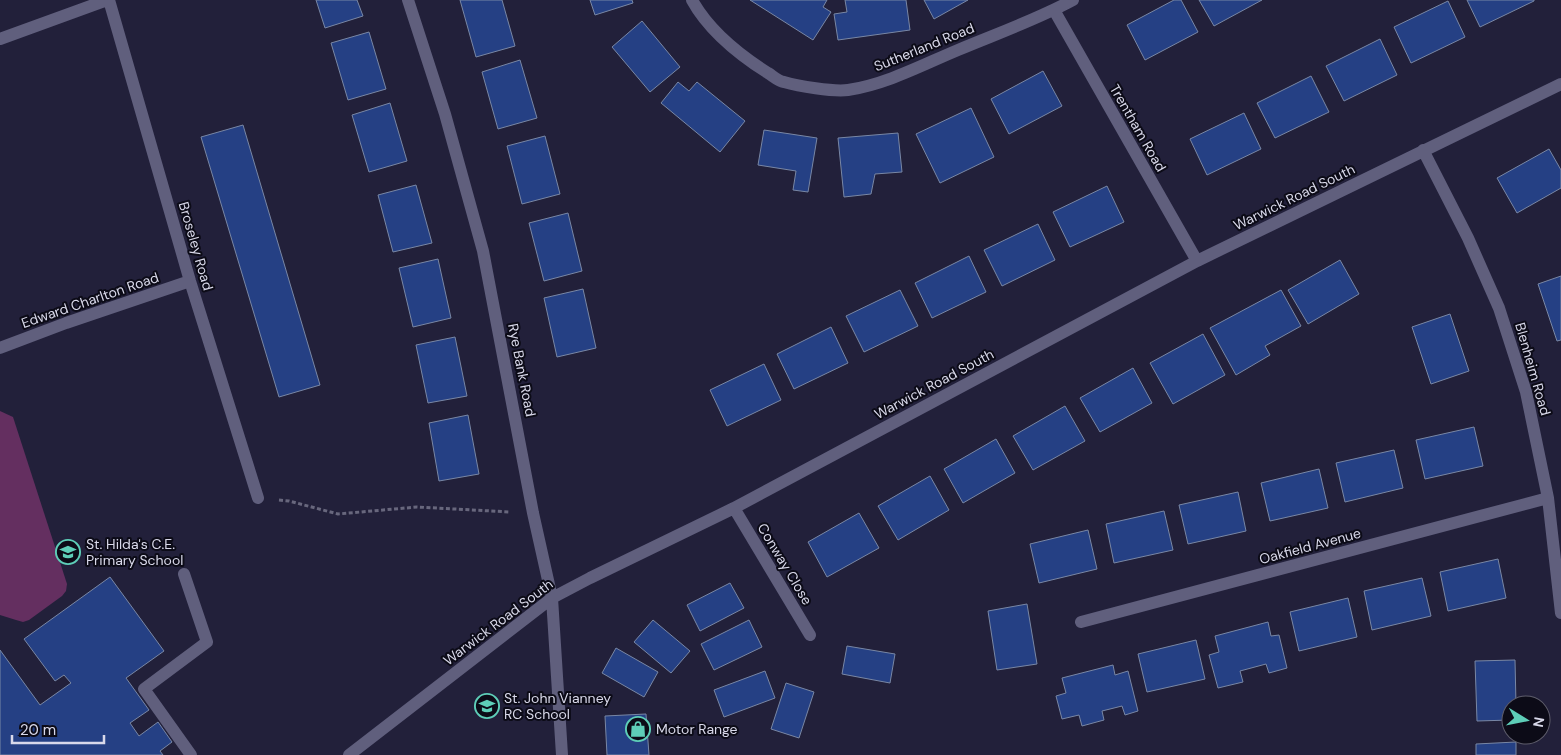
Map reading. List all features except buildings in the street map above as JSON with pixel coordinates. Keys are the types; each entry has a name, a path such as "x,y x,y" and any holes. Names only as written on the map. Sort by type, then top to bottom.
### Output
{"street":[{"name":"Rye Bank Road","path":"408,0 445,114 484,251 533,512 552,598 562,755"},
{"name":"Sutherland Road","path":"692,0 698,10 730,47 782,82 816,88 846,90 871,85 914,70 1073,0"},
{"path":"0,39 101,1"},
{"name":"Broseley Road","path":"101,1 258,498"},
{"name":"Trentham Road","path":"1054,10 1196,261"},
{"name":"Warwick Road South","path":"349,755 552,598 734,508 1196,261 1561,84"},
{"name":"Blenheim Road","path":"1424,150 1468,238 1499,308 1526,392 1548,498 1561,612"},
{"name":"Edward Charlton Road","path":"0,348 66,323 190,281"},
{"name":"Oakfield Avenue","path":"1081,622 1548,498"},
{"name":"Conway Close","path":"734,508 810,636"},
{"path":"184,574 206,642 144,689 191,755"}],"path":[{"path":"258,498 289,501 338,514 417,507 533,512"}],"shaded area":[{"path":"0,411 13,417 67,584 66,591 62,596 29,620 23,622 0,615"}],"place":[{"name":"St. Hilda's C.E. Primary School","path":"68,552"},
{"name":"St. John Vianney RC School","path":"487,706"},
{"name":"Motor Range","path":"638,729"}]}
